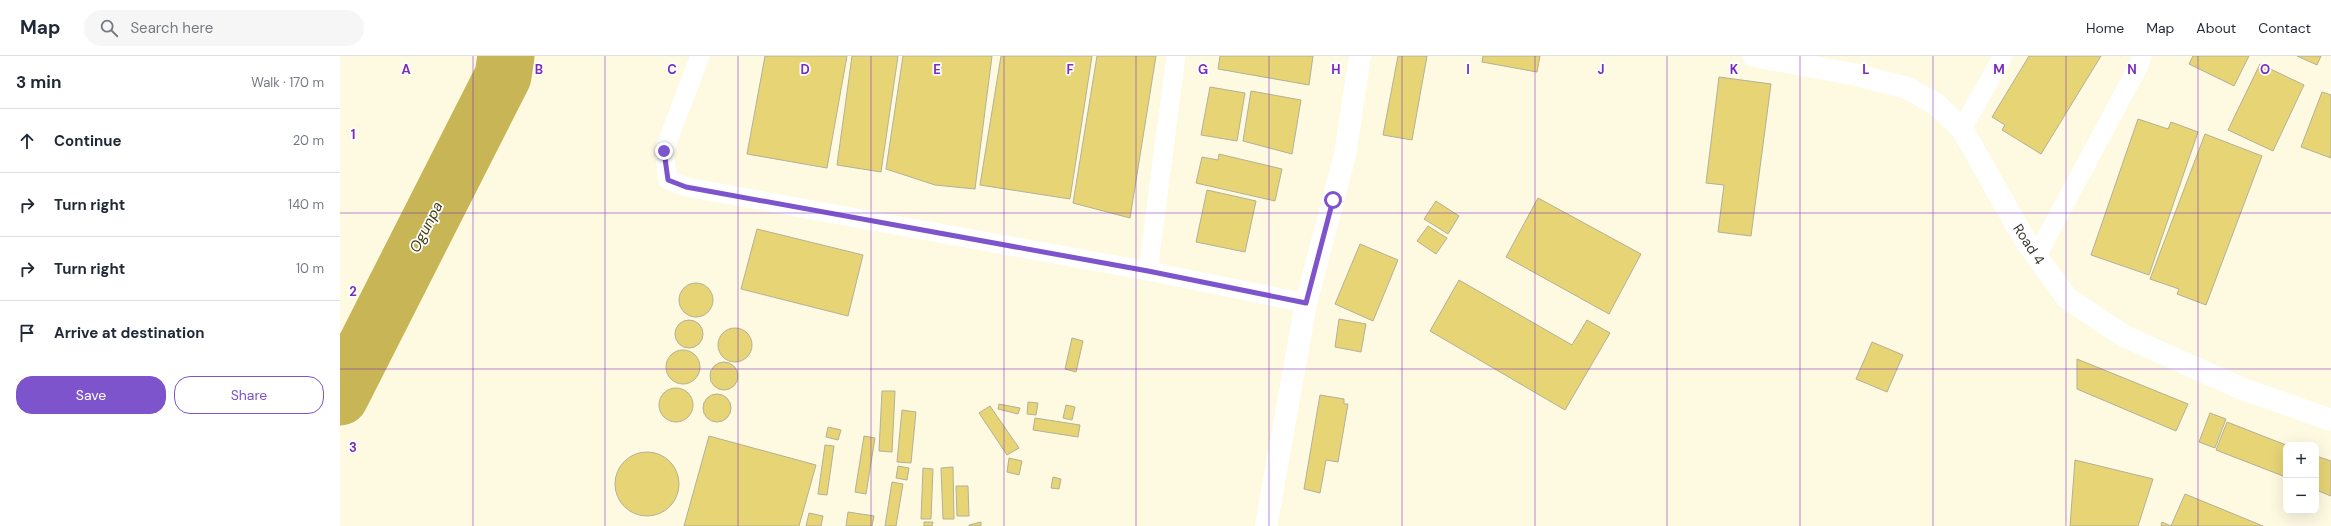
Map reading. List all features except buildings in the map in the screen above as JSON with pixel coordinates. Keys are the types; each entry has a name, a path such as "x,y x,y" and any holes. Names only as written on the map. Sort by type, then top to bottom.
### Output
{"street":[{"path":"1266,526 1306,303 1345,155 1360,56"},
{"name":"Road 4","path":"1754,56 1857,75 1907,88 1936,104 1962,129 2025,240 2066,298 2124,336 2240,388 2331,420"}],"lane":[{"path":"700,56 664,151 668,180 686,187 1148,271 1306,303"},
{"path":"1148,271 1176,56"},
{"path":"1962,129 2003,56"},
{"path":"2036,256 2137,69 2142,56"}],"waterway":[{"name":"Ogunpa","path":"340,397 503,76 506,56"}],"route":[{"path":"664,151 668,180 686,187 1148,271 1306,303 1333,200"}]}
